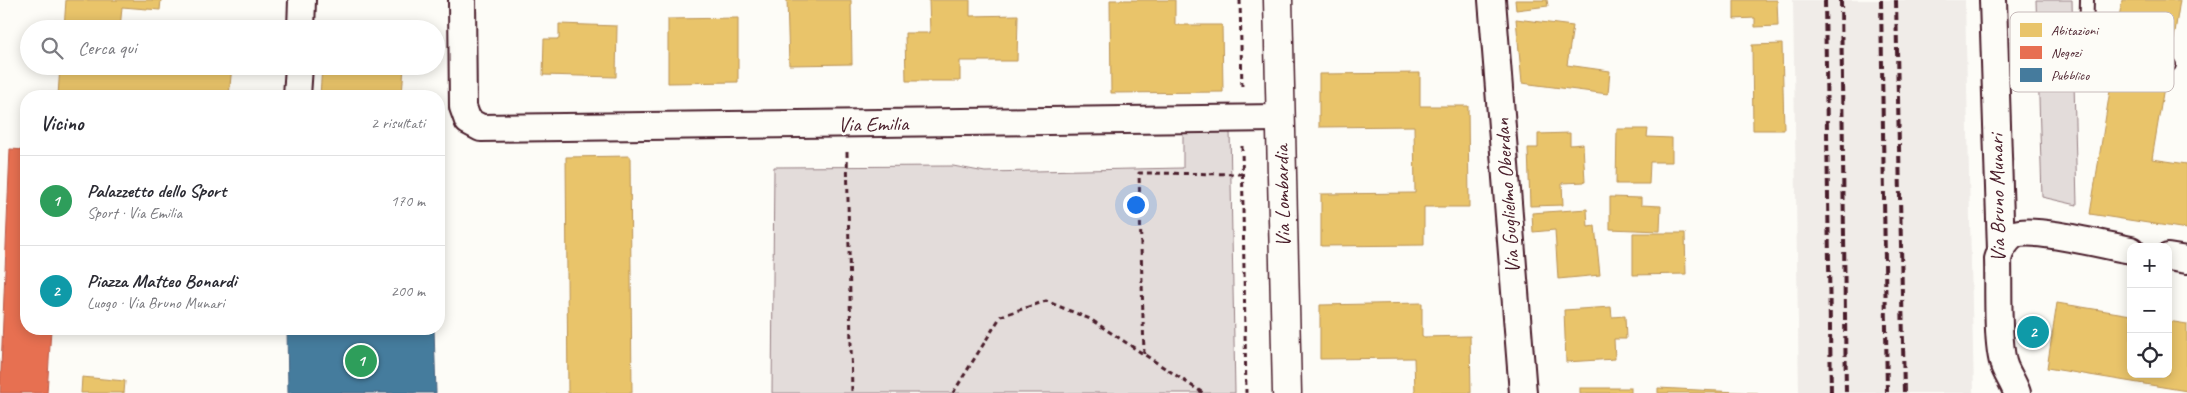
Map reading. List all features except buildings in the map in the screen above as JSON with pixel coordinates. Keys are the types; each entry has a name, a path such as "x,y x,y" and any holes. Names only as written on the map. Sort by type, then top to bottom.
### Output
{"street":[{"path":"301,20 302,0"},
{"name":"Via Emilia","path":"462,0 462,99 468,121 481,128 1281,118"},
{"name":"Via Lombardia","path":"1278,0 1287,393"},
{"name":"Via Guglielmo Oberdan","path":"1492,0 1523,393"},
{"name":"Via Bruno Munari","path":"1992,0 2001,250 1998,259 2001,350 2005,368 2013,380 2017,393"},
{"path":"297,90 298,75"},
{"path":"2001,250 2010,238 2020,233 2127,249"},
{"path":"2172,258 2187,260"}],"path":[{"path":"1240,0 1246,393"},
{"path":"847,124 852,393"},
{"path":"1144,354 1139,173 1243,174"},
{"path":"953,393 1002,316 1046,301 1090,319 1203,393"}],"shaded area":[{"path":"1793,0 1965,0 1974,393 1799,393"},
{"path":"2036,0 2072,0 2072,12 2036,12"},
{"path":"2039,92 2074,92 2077,205 2042,197"},
{"path":"1230,130 1235,393 772,393 774,167 953,166 985,172 1183,168 1183,131"}],"railway":[{"path":"1825,0 1831,393"},
{"path":"1841,0 1846,393"},
{"path":"1881,0 1887,393"},
{"path":"1896,0 1904,393"}],"place":[{"name":"Piazza Matteo Bonardi","path":"2033,332"},
{"name":"Palazzetto dello Sport","path":"361,361"}]}
